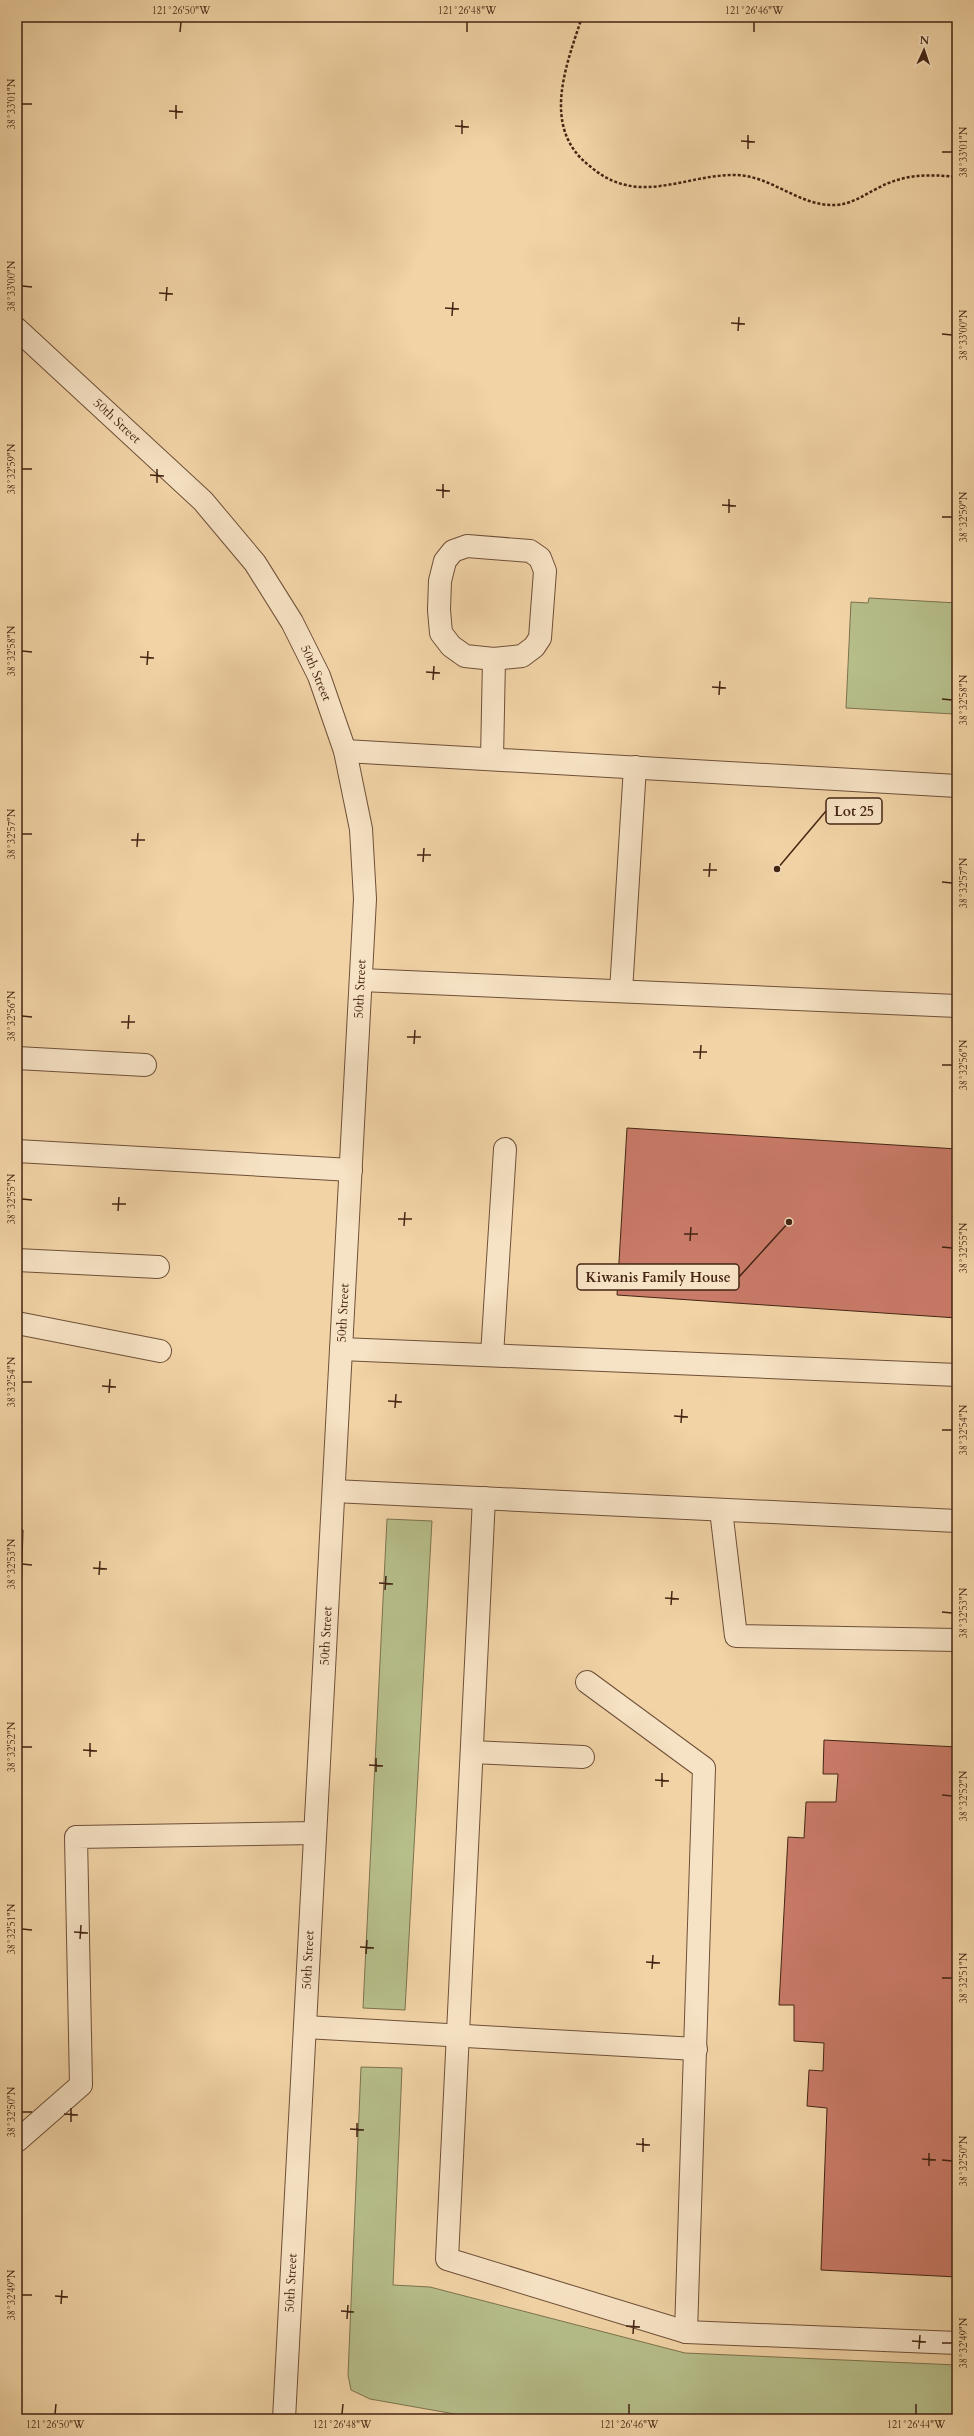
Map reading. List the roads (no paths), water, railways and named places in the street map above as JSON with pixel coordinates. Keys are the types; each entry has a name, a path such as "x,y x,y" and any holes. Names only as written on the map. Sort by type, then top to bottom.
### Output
{"street":[{"name":"50th Street","path":"17,329 203,501 255,562 292,622 320,676 346,751 361,829 365,899 284,2419"},
{"path":"467,546 530,551 540,558 545,571 540,638 534,648 522,656 494,659 464,656 451,646 441,633 439,603 440,581 445,561 452,550 467,546"},
{"path":"492,759 494,659"},
{"path":"346,751 957,786"},
{"path":"621,991 635,767"},
{"path":"361,980 957,1006"},
{"path":"17,1058 145,1065"},
{"path":"492,1355 505,1149"},
{"path":"17,1151 351,1170"},
{"path":"17,1260 158,1267"},
{"path":"17,1323 160,1351"},
{"path":"341,1349 957,1375"},
{"path":"334,1491 957,1521"},
{"path":"484,1498 447,2259 686,2332 957,2343"},
{"path":"721,1510 736,1636 957,1640"},
{"path":"587,1682 704,1768 686,2332"},
{"path":"472,1752 583,1757"},
{"path":"17,2141 81,2085 76,1837 315,1833"},
{"path":"305,2027 696,2049"}],"place":[{"name":"Lot 25","path":"777,869"},
{"name":"Kiwanis Family House","path":"789,1222"}]}
